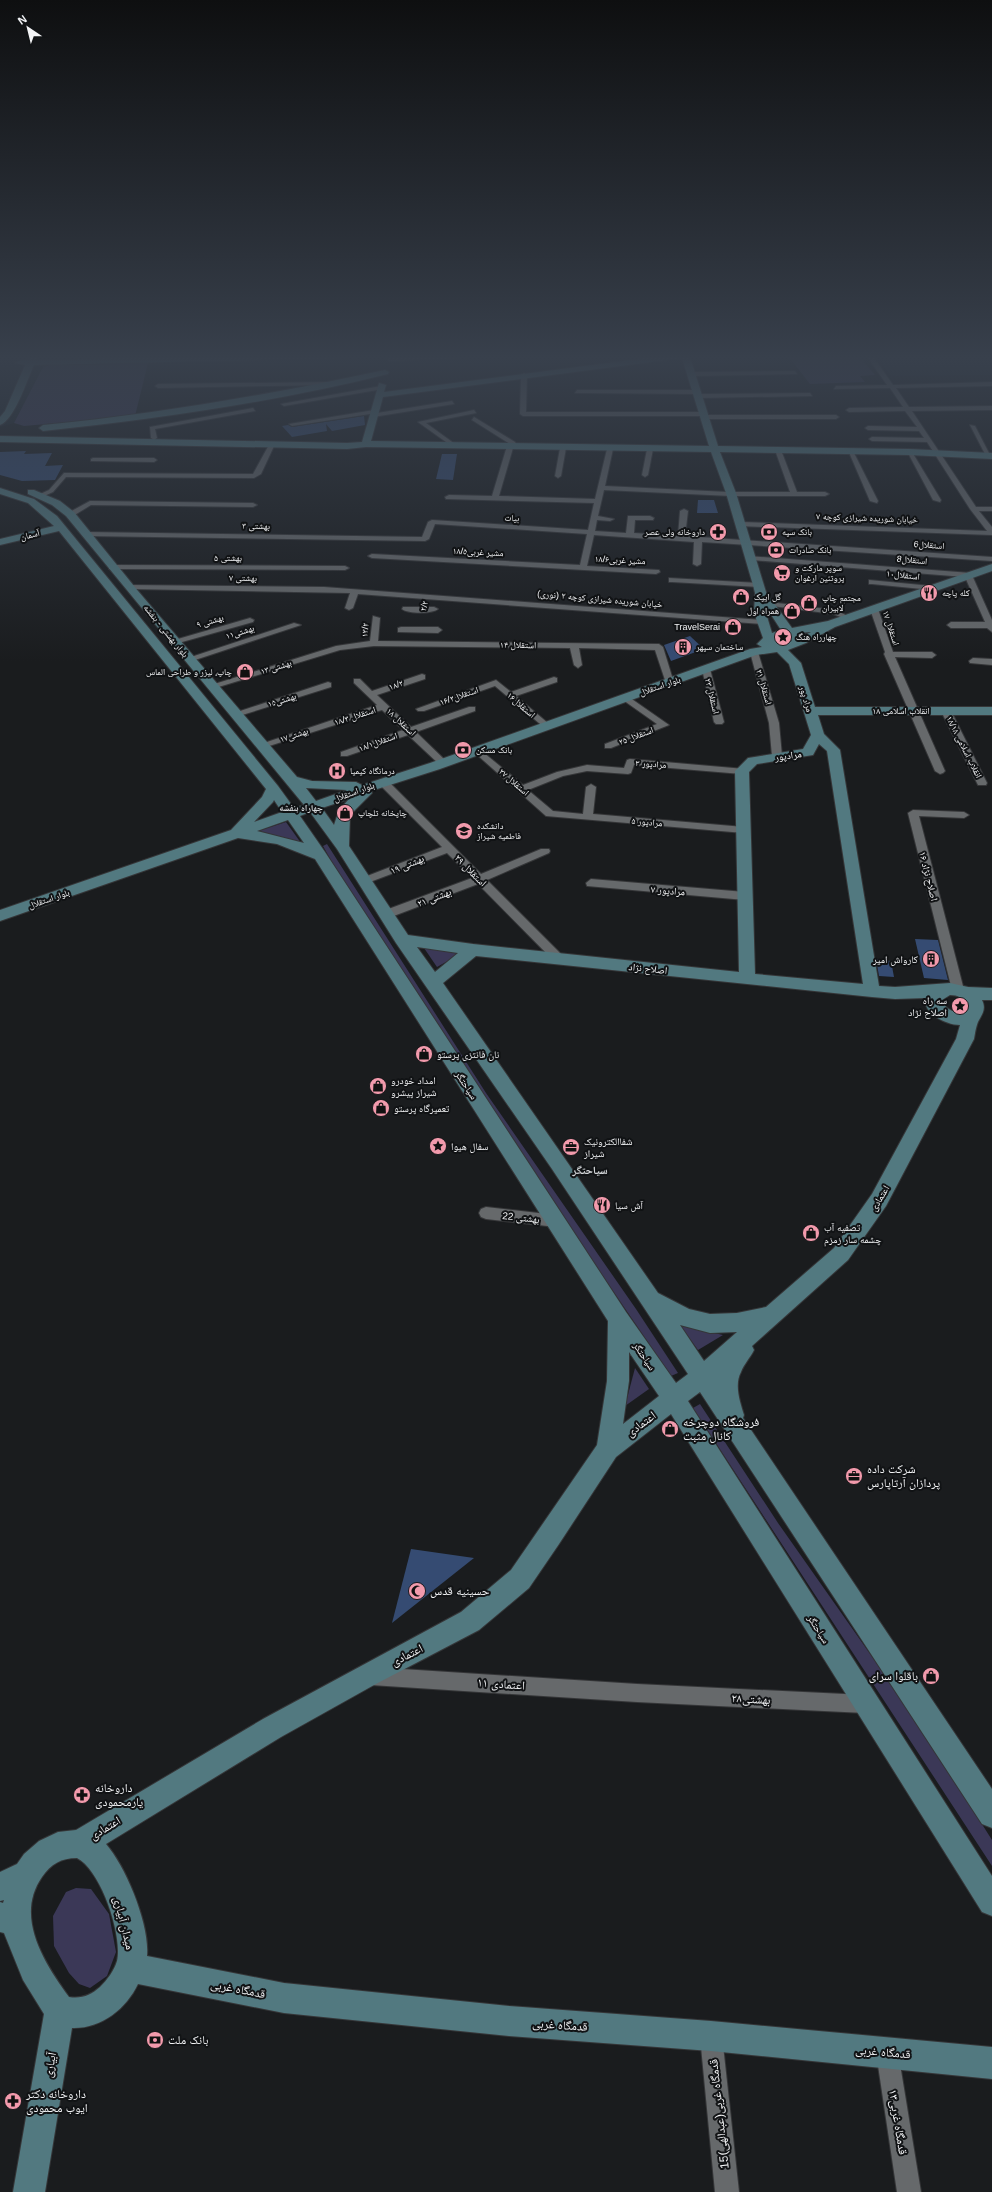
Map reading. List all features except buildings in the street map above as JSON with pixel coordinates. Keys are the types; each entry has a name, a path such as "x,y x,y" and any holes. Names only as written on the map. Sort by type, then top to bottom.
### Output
{"main road":[{"path":"718,457 741,524 760,589 762,622 769,638"},
{"name":"بلوار بهشتی - بنفشه","path":"0,483 42,496 70,514 189,659 295,781 314,807"},
{"name":"بلوار بهشتی - بنفشه","path":"0,491 31,501 53,518 273,788 290,815"},
{"name":"آسمان","path":"0,541 60,528"},
{"name":"بلوار استقلال","path":"0,916 478,751 754,652 782,649 802,642 830,625 992,567"},
{"path":"760,589 772,604 788,632 802,642 795,663"},
{"path":"127,610 145,605"},
{"path":"778,616 807,624 830,625"},
{"name":"بلوار استقلال","path":"754,652 769,638 788,632 830,625"},
{"name":"مراد پور","path":"769,638 795,663 818,735"},
{"name":"۱۸ انقلاب اسلامی","path":"810,711 992,711"},
{"path":"818,735 833,750 872,991"},
{"name":"مرادپور","path":"742,771 753,761 808,752 818,735"},
{"path":"742,771 747,978"},
{"path":"295,781 312,785 333,786 379,784"},
{"path":"342,846 340,820 350,804 379,784"},
{"path":"233,835 257,813 268,799 273,788"},
{"path":"314,807 366,880 402,939 650,1297 992,1814"},
{"name":"سیاحتگر","path":"290,815 320,855 556,1221 674,1399 865,1704 988,1888"},
{"path":"233,835 262,835 293,844 320,855"},
{"name":"اصلاح نژاد","path":"402,939 473,950 895,994"},
{"path":"433,982 473,950"},
{"path":"895,994 939,991 945,989 992,994"},
{"path":"936,1008 933,998 939,991"},
{"path":"961,991 974,1000 974,1013"},
{"path":"895,994 936,1008 952,1018 965,1039"},
{"path":"952,1018 965,1019 992,998"},
{"name":"اعتمادی","path":"79,1844 272,1728 365,1676 470,1621 520,1579 551,1536 608,1449 703,1376 841,1254 879,1200 965,1039 974,1013"},
{"path":"650,1297 672,1312 707,1324 738,1324 768,1319"},
{"path":"608,1449 618,1381 620,1319"},
{"path":"736,1427 727,1394 727,1376 736,1359 768,1319"},
{"path":"60,2010 45,1990 8,1920 26,1875 43,1854 60,1845 79,1844"},
{"name":"میدان آبیاری","path":"60,2010 76,2013 101,2006 120,1988 130,1968 133,1949 119,1896 108,1872 96,1853 79,1844"},
{"path":"0,1887 26,1875"},
{"name":"قدمگاه غربی","path":"130,1968 284,1998 509,2021 711,2036 992,2063"},
{"name":"آبیاری","path":"29,2192 60,2010"}],"street":[{"path":"64,475 254,476 258,474 266,457"},
{"path":"495,498 509,457"},
{"path":"558,476 561,457"},
{"path":"583,568 608,457"},
{"path":"645,475 648,457"},
{"path":"781,457 794,494"},
{"path":"853,457 874,501"},
{"path":"912,457 937,500"},
{"path":"940,457 974,509 992,532"},
{"path":"93,460 154,460"},
{"path":"116,475 124,460"},
{"path":"42,496 51,491 64,475 68,466"},
{"path":"601,488 731,494 825,494"},
{"path":"449,497 598,501"},
{"path":"70,514 90,503 253,505"},
{"path":"974,509 992,509"},
{"path":"681,539 684,511"},
{"path":"594,518 610,519"},
{"path":"630,536 631,518 650,518"},
{"name":"بیات","path":"425,539 432,522 747,544"},
{"name":"خیابان شوریده شیرازی کوچه ۷","path":"741,524 992,532"},
{"name":"بهشتی ۳","path":"86,534 425,539"},
{"path":"697,564 698,540"},
{"name":"استقلال6","path":"747,544 865,550 992,559"},
{"name":"مشیر غربی۱۸/۵","path":"372,556 583,568"},
{"name":"استقلال8","path":"751,558 968,575"},
{"name":"بهشتی ۵","path":"112,567 345,568"},
{"name":"۱۸/۶مشیر غربی","path":"583,568 656,572"},
{"path":"951,625 990,623 968,575"},
{"path":"672,580 760,589"},
{"name":"استقلال۱۰","path":"872,582 932,588"},
{"name":"بهشتی ۷","path":"130,587 356,591 436,596"},
{"path":"349,608 356,591"},
{"name":"خیابان شوریده شیرازی کوچه ۲ (نوری)","path":"436,596 762,622"},
{"name":"۲/۲","path":"431,620 436,596"},
{"path":"772,604 835,612 848,618"},
{"path":"406,609 434,609"},
{"name":"۱۷ استقلال","path":"874,609 888,654 912,711 940,771"},
{"name":"۱۳/۲","path":"374,643 376,618"},
{"name":"بهشتی ۹","path":"175,641 250,620"},
{"name":"بهشتی۱۱","path":"189,659 298,625"},
{"path":"401,630 438,630"},
{"path":"422,630 422,644"},
{"name":"استقلال ۱۴","path":"339,648 374,643 659,647 670,682"},
{"path":"574,646 578,665"},
{"name":"بهشتی ۱۳","path":"212,686 339,648"},
{"name":"۲۱ استقلال","path":"754,652 774,723 777,756"},
{"path":"888,654 932,654"},
{"path":"973,661 992,662"},
{"name":"۲۳ استقلال","path":"706,669 719,722"},
{"name":"۱۸/۲","path":"371,694 422,677"},
{"path":"510,695 554,680"},
{"name":"استقلال ۱۸","path":"357,681 411,730 443,763"},
{"name":"استقلال۱۶","path":"496,683 546,726"},
{"name":"استقلال۱۶/۲","path":"421,709 496,683"},
{"name":"بهشتی۱۵","path":"236,714 328,685"},
{"name":"۲۵ استقلال","path":"608,746 664,725 626,698"},
{"name":"۱۸/۳ استقلال","path":"325,725 384,706"},
{"name":"استقلال۱۸/۱","path":"344,754 472,709"},
{"name":"۱۸/۱۸ انقلاب اسلامی","path":"946,711 982,783"},
{"name":"بهشتی۱۷","path":"263,745 325,725"},
{"name":"۲۷ استقلال","path":"478,751 550,814"},
{"name":"۳ مرادپور","path":"522,789 560,774 587,768 628,771 630,762 742,771"},
{"name":"۲۹ استقلال","path":"379,784 449,848 559,959"},
{"path":"588,817 591,786"},
{"name":"۱۶ اصلاح نژاد","path":"961,991 913,813 964,815"},
{"name":"۵ مرادپور","path":"550,814 744,830"},
{"name":"۱۹ بهشتی","path":"366,880 449,848"},
{"name":"۲۱ بهشتی","path":"387,914 480,879 545,851"},
{"name":"۷ مرادپور","path":"591,883 745,896"},
{"name":"22 بهشتی","path":"486,1213 556,1221"},
{"name":"۱۱ اعتمادی","path":"365,1676 637,1693"},
{"name":"۲۸بهشتی","path":"637,1693 865,1704"},
{"name":"15قدمگاه غربی(عبدالهی)","path":"711,2036 727,2192"},
{"name":"قدمگاه غربی۱۳","path":"887,2052 909,2192"}],"shaded area":[{"path":"286,822 301,843 258,831"},
{"path":"327,844 486,1093 636,1309 678,1373 671,1376 583,1247 333,864 323,846"},
{"path":"424,948 462,953 437,967"},
{"path":"680,1325 723,1335 698,1350"},
{"path":"635,1368 649,1389 625,1406"},
{"path":"700,1404 778,1523 913,1715 992,1840 992,1866 693,1408"},
{"path":"76,1888 91,1889 109,1914 116,1952 107,1976 90,1988 79,1984 69,1973 54,1946 53,1916 66,1892"}],"place":[{"name":"داروخانه ولی عصر","path":"718,532"},
{"name":"بانک سپه","path":"769,532"},
{"name":"بانک صادرات","path":"776,550"},
{"name":"سوپر مارکت و پروتئین ارغوان","path":"782,573"},
{"name":"کله پاچه","path":"929,593"},
{"name":"گل ایپک","path":"741,597"},
{"name":"مجتمع چاپ لابيران","path":"809,603"},
{"name":"همراه اول","path":"792,611"},
{"name":"TravelSerai","path":"733,627"},
{"name":"چهارراه هنگ","path":"783,637"},
{"name":"ساختمان سپهر","path":"683,647"},
{"name":"چاپ، لیزر و طراحی الماس","path":"245,672"},
{"name":"بانک مسکن","path":"463,750"},
{"name":"درمانگاه کیمیا","path":"337,771"},
{"name":"چاپخانه تلچاپ","path":"345,813"},
{"name":"دانشکده فاطمیه شیراز","path":"464,831"},
{"name":"کارواش امیر","path":"931,959"},
{"name":"سه راه اصلاح نژاد","path":"960,1006"},
{"name":"نان فانتزی پرستو","path":"424,1054"},
{"name":"امداد خودرو شیراز پیشرو","path":"378,1086"},
{"name":"تعمیرگاه پرستو","path":"381,1108"},
{"name":"سفال هیوا","path":"438,1146"},
{"name":"شفاالکترونیک شیراز","path":"571,1147"},
{"name":"آش سیا","path":"602,1205"},
{"name":"تصفیه آب چشمه سار زمزم","path":"811,1233"},
{"name":"فروشگاه دوچرخه کانال مثبت","path":"670,1429"},
{"name":"شرکت داده پردازان آرتاپارس","path":"854,1476"},
{"name":"حسینیه قدس","path":"417,1591"},
{"name":"باقلوا سرای","path":"931,1676"},
{"name":"داروخانه یارمحمودی","path":"82,1795"},
{"name":"بانک ملت","path":"155,2040"},
{"name":"داروخانه دکتر ایوب محمودی","path":"13,2101"}],"district":[{"name":"چهاراه بنفشه","path":"301,808"},
{"name":"سیاحتگر","path":"590,1170"}]}
